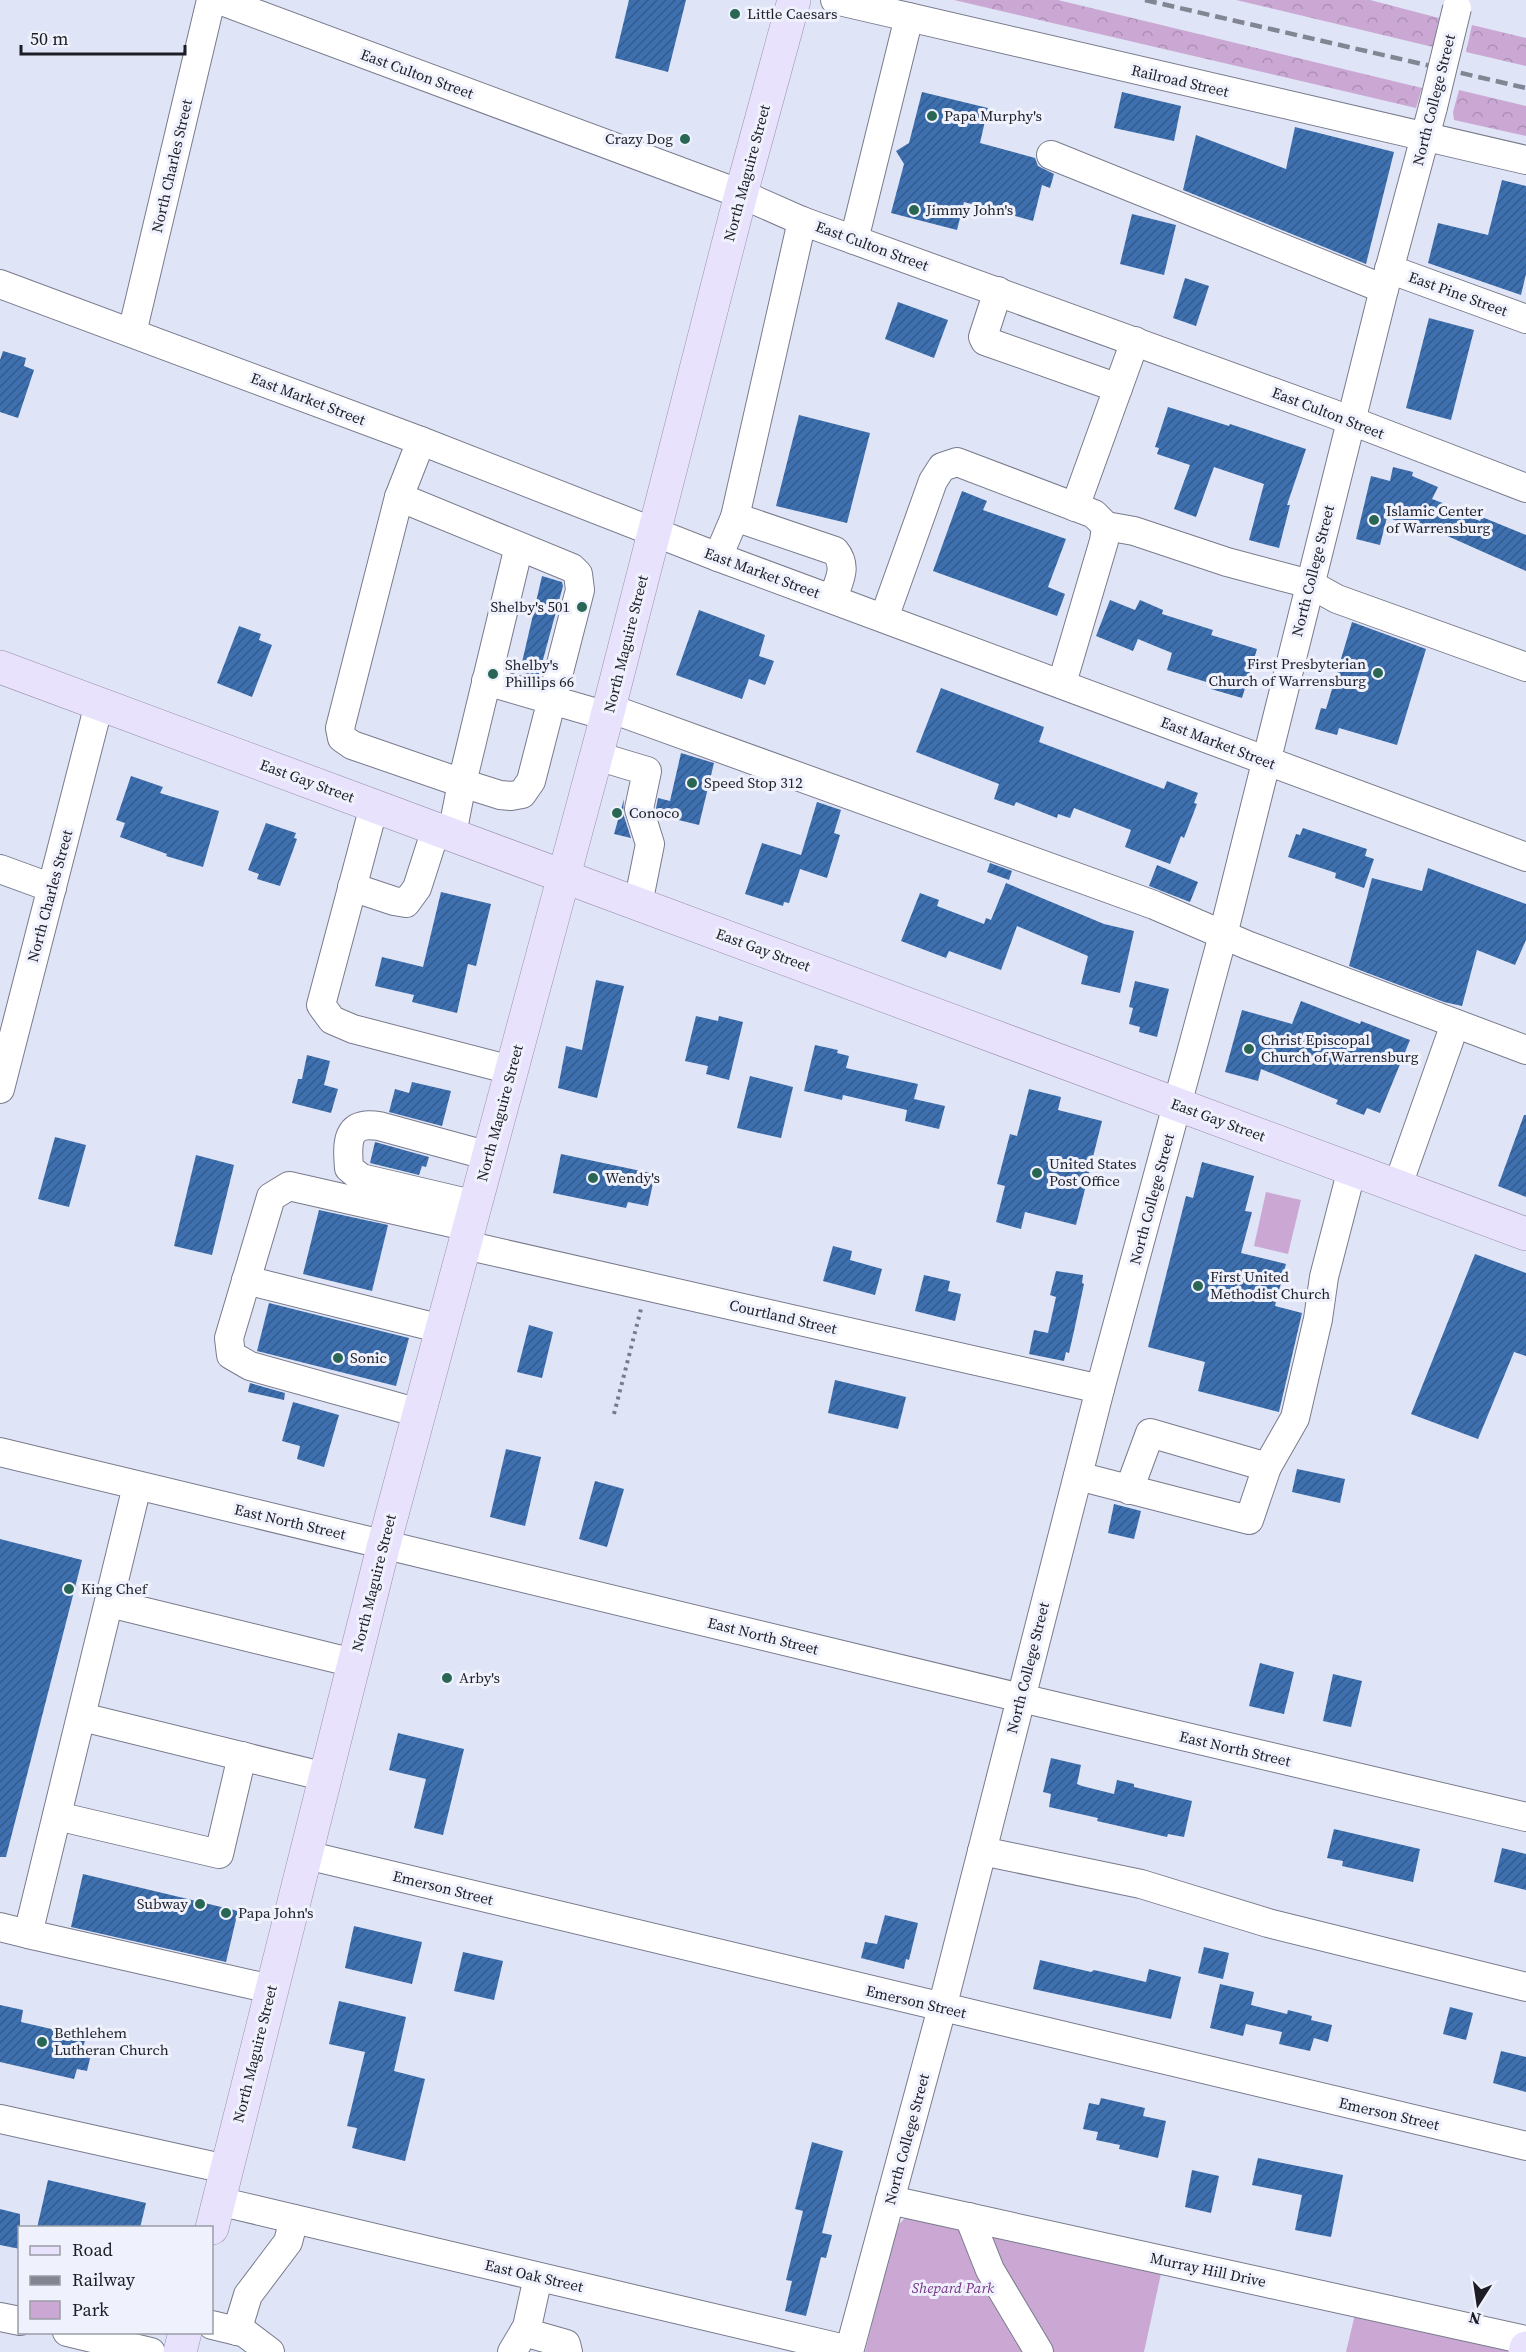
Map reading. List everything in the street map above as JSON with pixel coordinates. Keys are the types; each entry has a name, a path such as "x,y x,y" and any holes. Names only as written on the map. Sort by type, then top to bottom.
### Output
{"main road":[{"name":"North Maguire Street","path":"215,2215 384,1544 597,756 741,194 794,0"},
{"name":"East Gay Street","path":"0,667 1526,1234"},
{"path":"180,2352 184,2334"}],"street":[{"name":"North Charles Street","path":"132,333 211,0"},
{"name":"East Culton Street","path":"219,0 741,194 802,221 1135,341 1526,488"},
{"name":"Railroad Street","path":"835,0 1526,160"},
{"name":"North College Street","path":"849,2351 942,2008 1100,1389 1223,935 1458,4"},
{"path":"854,240 909,17"},
{"name":"East Pine Street","path":"1052,155 1387,279 1526,319"},
{"path":"718,557 735,517 802,221"},
{"name":"East Market Street","path":"0,284 421,441 718,557 1526,857"},
{"path":"999,291 983,337 985,341 1118,388"},
{"path":"1075,507 1135,341"},
{"path":"399,497 572,568 578,574 580,582 552,699 531,781 522,794 500,795 352,745 342,738 340,728 399,497 421,441"},
{"path":"884,618 933,481 942,467 957,462 1094,514 1106,525 1134,531 1227,562 1310,584 1337,599 1525,665"},
{"path":"735,517 835,551 842,560 842,568 832,598"},
{"path":"1062,683 1104,541 1106,525"},
{"path":"352,887 394,902 406,903 417,888 444,832 462,783 519,546"},
{"path":"486,681 608,712 1154,905 1223,935 1526,1050"},
{"name":"North Charles Street","path":"0,1089 99,704"},
{"path":"597,756 647,771 639,809 650,844 639,904"},
{"path":"374,806 321,1005 332,1020 353,1029 511,1070"},
{"path":"0,869 52,888"},
{"path":"1398,1185 1455,1024"},
{"path":"470,1226 361,1178 349,1168 348,1140 354,1129 365,1124 489,1156"},
{"path":"1078,1476 1249,1520 1267,1467 1295,1418 1318,1319 1324,1277 1352,1169"},
{"path":"419,1413 250,1366 231,1355 229,1338 271,1197 289,1186 470,1226"},
{"name":"Courtland Street","path":"470,1226 1100,1389"},
{"path":"246,1280 442,1329"},
{"path":"1130,1490 1150,1433 1267,1467"},
{"name":"East North Street","path":"0,1452 1526,1817"},
{"path":"28,1934 137,1486"},
{"path":"109,1604 354,1663"},
{"path":"81,1717 326,1777"},
{"path":"57,1816 219,1854 242,1756"},
{"path":"982,1851 1141,1884 1268,1923 1526,1987"},
{"name":"Emerson Street","path":"306,1855 1526,2146"},
{"path":"0,1927 271,1989"},
{"path":"0,2119 226,2169"},
{"name":"Murray Hill Drive","path":"890,2200 1526,2340"},
{"name":"East Oak Street","path":"215,2215 294,2219 849,2351"},
{"path":"969,2217 990,2270 1039,2352"},
{"path":"270,2352 245,2333 224,2328 288,2242 294,2219"},
{"path":"538,2277 518,2342 566,2344 568,2352"},
{"path":"0,2317 18,2321"},
{"path":"76,2334 151,2352"}],"path":[{"path":"614,1414 642,1309"}],"green space":[{"path":"954,0 1058,0 1422,88 1416,108"},
{"path":"1236,0 1370,0 1439,18 1433,47"},
{"path":"1472,25 1526,38 1526,66 1466,52"},
{"path":"1459,90 1526,106 1526,136 1454,120 1453,112"},
{"path":"1266,1192 1301,1200 1288,1254 1254,1246"},
{"name":"Shepard Park","path":"905,2218 1162,2269 1144,2352 865,2352 896,2227"},
{"path":"1356,2310 1499,2342 1510,2352 1346,2352"}],"building":[{"path":"629,0 686,0 668,72 615,58"},
{"path":"922,92 988,108 980,143 1035,158 1038,166 1054,174 1050,188 1042,185 1033,221 964,202 957,230 891,213 904,164 896,151 909,143"},
{"path":"1122,92 1181,106 1174,141 1114,128"},
{"path":"1295,127 1394,152 1366,264 1183,190 1196,135 1286,169"},
{"path":"1502,180 1526,186 1526,274 1521,295 1428,263 1438,223 1488,235"},
{"path":"1132,214 1176,225 1164,275 1120,264"},
{"path":"1185,278 1209,286 1196,326 1173,318"},
{"path":"898,302 948,320 934,358 885,339"},
{"path":"1429,318 1474,330 1451,420 1406,408"},
{"path":"3,351 26,358 24,366 34,370 18,418 0,412 0,360"},
{"path":"1168,407 1306,449 1287,505 1290,505 1279,548 1249,540 1264,484 1214,467 1196,517 1174,509 1190,465 1157,454 1159,448 1155,447"},
{"path":"799,415 870,433 847,523 776,506"},
{"path":"1393,467 1413,472 1412,476 1438,487 1432,499 1448,505 1446,508 1480,521 1482,517 1526,535 1526,571 1434,530 1432,535 1387,517 1380,545 1356,539 1371,476 1390,481"},
{"path":"962,491 987,501 983,510 1066,539 1048,587 1065,594 1057,616 933,571"},
{"path":"542,576 562,582 563,586 538,678 520,671"},
{"path":"1110,600 1135,610 1140,600 1163,610 1162,614 1213,630 1211,635 1257,649 1242,698 1211,689 1213,684 1167,670 1172,653 1138,639 1133,651 1096,636"},
{"path":"699,610 765,635 759,656 774,661 765,685 749,679 742,699 676,675"},
{"name":"First Presbyterian Church of Warrensburg","path":"1352,622 1426,649 1397,745 1339,728 1337,735 1315,729 1321,708 1326,709"},
{"path":"239,626 261,634 259,640 272,645 252,697 217,683"},
{"path":"941,688 1044,727 1039,742 1164,789 1167,781 1198,793 1194,803 1197,804 1184,838 1181,836 1170,864 1125,847 1131,830 1074,808 1070,818 1058,814 1057,818 1016,802 1014,806 994,799 999,784 916,752"},
{"name":"Speed Stop 312","path":"681,753 714,763 699,825 658,815 656,808 658,798 670,801"},
{"path":"131,776 163,787 160,793 219,811 203,867 166,856 167,854 120,837 125,823 116,820"},
{"path":"624,799 623,813 631,838 614,834"},
{"path":"817,802 841,810 834,833 840,835 827,878 800,869 789,903 784,902 783,906 745,894 762,843 801,855"},
{"path":"266,823 296,833 294,838 297,839 280,886 257,879 259,874 248,870"},
{"path":"1303,828 1367,849 1365,856 1374,859 1364,888 1335,878 1336,873 1288,857 1296,834 1300,835"},
{"path":"990,863 1012,871 1009,880 987,872"},
{"path":"1157,865 1198,882 1190,902 1149,886"},
{"path":"1428,868 1526,904 1526,940 1515,965 1477,950 1462,1006 1444,1002 1349,966 1372,878 1422,891"},
{"path":"1006,883 1104,924 1134,931 1120,993 1081,984 1088,956 1017,926 1001,970 949,951 946,958 901,941 920,893 939,900 937,906 984,924 986,918 991,920"},
{"path":"441,892 491,904 476,966 468,964 457,1013 412,1002 414,995 375,986 382,957 423,967"},
{"path":"596,980 624,986 597,1098 558,1088 566,1046 582,1050"},
{"path":"1135,981 1169,989 1157,1037 1139,1032 1140,1027 1129,1024 1133,1008 1129,1007"},
{"path":"1301,1001 1410,1040 1380,1113 1367,1108 1364,1115 1336,1104 1338,1100 1261,1069 1258,1081 1225,1072 1242,1010 1292,1024"},
{"path":"696,1016 718,1021 719,1016 743,1022 729,1080 706,1074 708,1066 685,1061"},
{"path":"815,1045 838,1050 837,1053 849,1056 846,1068 918,1084 914,1099 945,1106 939,1129 905,1121 907,1110 843,1095 842,1100 804,1091"},
{"path":"307,1055 330,1061 324,1085 338,1089 331,1113 292,1103 298,1079 302,1079"},
{"path":"750,1076 793,1087 781,1138 737,1128"},
{"path":"412,1082 451,1091 442,1126 389,1112 395,1089 409,1093"},
{"path":"1029,1089 1061,1097 1058,1110 1102,1121 1076,1225 1025,1212 1021,1229 996,1222 1005,1186 997,1184 1010,1134 1017,1136"},
{"path":"1524,1115 1526,1115 1526,1197 1498,1186"},
{"path":"55,1137 86,1145 69,1207 38,1199"},
{"path":"375,1142 429,1157 426,1167 422,1166 419,1175 370,1163"},
{"path":"561,1154 655,1174 648,1206 628,1202 626,1208 553,1193"},
{"path":"196,1155 234,1165 212,1255 174,1246"},
{"path":"1202,1162 1254,1176 1245,1211 1252,1212 1241,1253 1286,1264 1275,1306 1302,1313 1279,1412 1198,1391 1205,1362 1148,1347 1186,1196 1193,1198"},
{"path":"319,1210 388,1225 372,1291 303,1274"},
{"path":"833,1246 852,1251 850,1260 882,1269 875,1295 823,1281"},
{"path":"1475,1254 1526,1273 1526,1356 1514,1352 1478,1439 1411,1414"},
{"path":"1056,1271 1083,1275 1082,1283 1084,1284 1069,1353 1066,1352 1064,1361 1029,1354 1034,1330 1048,1333 1056,1297 1050,1295"},
{"path":"924,1275 950,1281 948,1291 961,1294 955,1321 915,1311"},
{"path":"269,1303 409,1338 396,1386 257,1351"},
{"path":"529,1325 553,1332 542,1378 517,1372"},
{"path":"835,1380 906,1397 898,1429 828,1413"},
{"path":"250,1383 285,1393 284,1400 248,1392"},
{"path":"293,1402 339,1415 324,1467 297,1459 300,1446 282,1441"},
{"path":"506,1449 541,1457 525,1526 490,1517"},
{"path":"1297,1469 1345,1479 1340,1503 1292,1492"},
{"path":"595,1481 624,1489 607,1547 579,1539"},
{"path":"1114,1504 1141,1511 1134,1539 1108,1533"},
{"path":"0,1539 82,1560 6,1857 0,1857"},
{"path":"1260,1663 1294,1672 1284,1714 1249,1706"},
{"path":"1333,1674 1362,1681 1351,1727 1323,1721"},
{"path":"398,1733 464,1749 443,1835 414,1828 426,1779 389,1770"},
{"path":"1051,1758 1081,1765 1077,1784 1082,1786 1114,1794 1117,1780 1134,1784 1134,1787 1192,1801 1184,1837 1168,1834 1167,1837 1049,1807 1051,1794 1043,1792"},
{"path":"1334,1829 1420,1849 1413,1882 1342,1866 1343,1861 1327,1858"},
{"path":"1502,1848 1526,1854 1526,1890 1494,1882"},
{"path":"83,1874 238,1911 226,1962 71,1927"},
{"path":"885,1915 918,1923 909,1960 906,1959 904,1969 861,1958 865,1942 877,1944"},
{"path":"354,1926 422,1942 412,1984 345,1968"},
{"path":"1204,1947 1229,1953 1223,1979 1198,1973"},
{"path":"463,1952 503,1961 494,2000 454,1991"},
{"path":"1040,1960 1146,1982 1149,1969 1181,1977 1171,2019 1033,1989"},
{"path":"1220,1984 1254,1992 1251,2005 1287,2014 1288,2010 1312,2016 1311,2020 1332,2025 1328,2042 1314,2038 1310,2051 1279,2044 1282,2032 1246,2024 1243,2036 1210,2028"},
{"path":"339,2001 406,2017 394,2071 425,2079 405,2161 352,2148 357,2128 347,2126 365,2052 329,2044"},
{"name":"Bethlehem Lutheran Church","path":"0,2005 23,2010 21,2022 86,2037 83,2048 92,2050 87,2071 77,2069 74,2079 0,2062"},
{"path":"1450,2007 1473,2013 1466,2040 1443,2034"},
{"path":"1501,2051 1526,2057 1526,2092 1493,2083"},
{"path":"1101,2098 1145,2108 1143,2116 1166,2121 1158,2158 1119,2149 1120,2145 1096,2140 1098,2132 1083,2129 1089,2103 1099,2105"},
{"path":"812,2142 843,2151 822,2233 832,2235 826,2258 821,2257 806,2316 785,2311 792,2281 786,2280 803,2211 795,2209"},
{"path":"1258,2158 1343,2175 1331,2237 1295,2230 1302,2195 1252,2185"},
{"path":"1192,2170 1219,2176 1211,2213 1185,2207"},
{"path":"48,2180 146,2203 140,2226 37,2226"},
{"path":"0,2209 20,2214 18,2249 0,2245"}],"railway":[{"path":"1145,0 1526,88"}],"place":[{"name":"Little Caesars","path":"735,14"},
{"name":"Papa Murphy's","path":"932,116"},
{"name":"Crazy Dog","path":"685,139"},
{"name":"Jimmy John's","path":"914,210"},
{"name":"Islamic Center of Warrensburg","path":"1374,520"},
{"name":"Shelby's 501","path":"582,607"},
{"name":"First Presbyterian Church of Warrensburg","path":"1378,673"},
{"name":"Shelby's Phillips 66","path":"493,674"},
{"name":"Speed Stop 312","path":"692,783"},
{"name":"Conoco","path":"617,813"},
{"name":"Christ Episcopal Church of Warrensburg","path":"1249,1049"},
{"name":"United States Post Office","path":"1037,1173"},
{"name":"Wendy's","path":"593,1178"},
{"name":"First United Methodist Church","path":"1198,1286"},
{"name":"Sonic","path":"338,1358"},
{"name":"King Chef","path":"69,1589"},
{"name":"Arby's","path":"447,1678"},
{"name":"Subway","path":"200,1904"},
{"name":"Papa John's","path":"226,1913"},
{"name":"Bethlehem Lutheran Church","path":"42,2042"}]}
